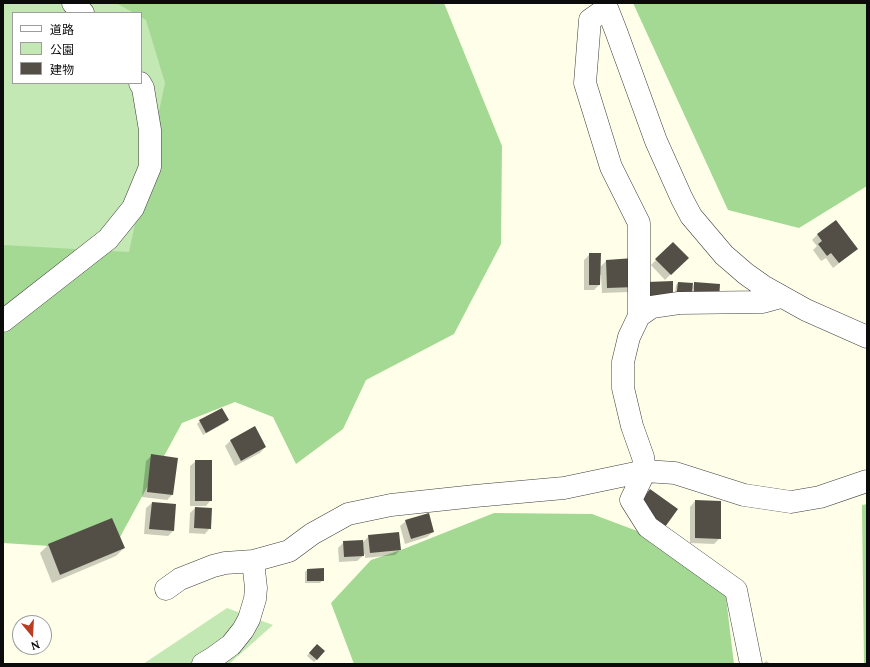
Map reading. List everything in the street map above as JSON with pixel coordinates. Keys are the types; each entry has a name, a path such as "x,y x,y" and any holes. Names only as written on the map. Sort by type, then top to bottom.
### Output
{"street":[{"path":"73,3 82,12"},
{"path":"751,664 736,590 648,527 631,500 645,471 643,458 632,426 623,388 623,362 629,337 639,316 639,223 611,168 585,83 590,20 606,6 656,141 691,216 724,255 763,286 806,310 867,337"},
{"path":"3,321 108,239 133,208 150,168 150,130 143,88 141,84"},
{"path":"639,316 652,307 679,303 764,302 781,297"},
{"path":"166,589 180,579 213,566 226,563 253,561 289,551 312,534 348,514 391,505 564,488 645,471 675,473 744,495 791,502 820,497 867,481"},
{"path":"203,664 231,645 243,630 249,619 255,600 256,588 253,561"}],"green space":[{"path":"3,3 357,3 3,484"},
{"path":"116,3 444,3 502,146 501,244 454,334 366,380 343,429 296,464 273,417 235,402 182,423 113,550 3,543 3,245 129,252 165,83 146,20 142,18 142,12 132,12"},
{"path":"633,3 867,3 867,186 799,228 728,210"},
{"path":"867,504 867,664 864,664 862,505"},
{"path":"494,513 592,514 701,555 725,589 734,664 354,664 331,603 371,560 401,550"},
{"path":"227,608 273,625 229,664 143,664"}],"building":[{"path":"836,220 858,249 839,263 831,253 827,256 818,244 822,241 817,234"},
{"path":"673,242 689,258 671,275 655,259"},
{"path":"589,253 601,253 600,285 589,285"},
{"path":"634,258 636,287 607,288 606,260"},
{"path":"673,281 673,300 648,301 647,282"},
{"path":"678,282 693,283 691,300 676,299"},
{"path":"694,282 720,284 719,300 694,298"},
{"path":"222,408 229,420 206,433 199,420"},
{"path":"255,426 266,447 241,461 230,440"},
{"path":"151,454 178,458 173,495 147,492"},
{"path":"195,460 212,460 212,501 195,501"},
{"path":"650,489 678,509 665,527 637,506"},
{"path":"695,500 721,501 721,539 695,538"},
{"path":"152,502 176,504 174,531 149,529"},
{"path":"195,507 212,508 211,529 194,528"},
{"path":"429,513 434,532 411,539 405,520"},
{"path":"112,518 125,548 60,575 48,544"},
{"path":"399,532 401,550 370,553 368,535"},
{"path":"363,540 364,556 344,557 343,541"},
{"path":"324,568 324,581 307,581 307,569"},
{"path":"317,644 325,651 317,660 309,653"}]}
